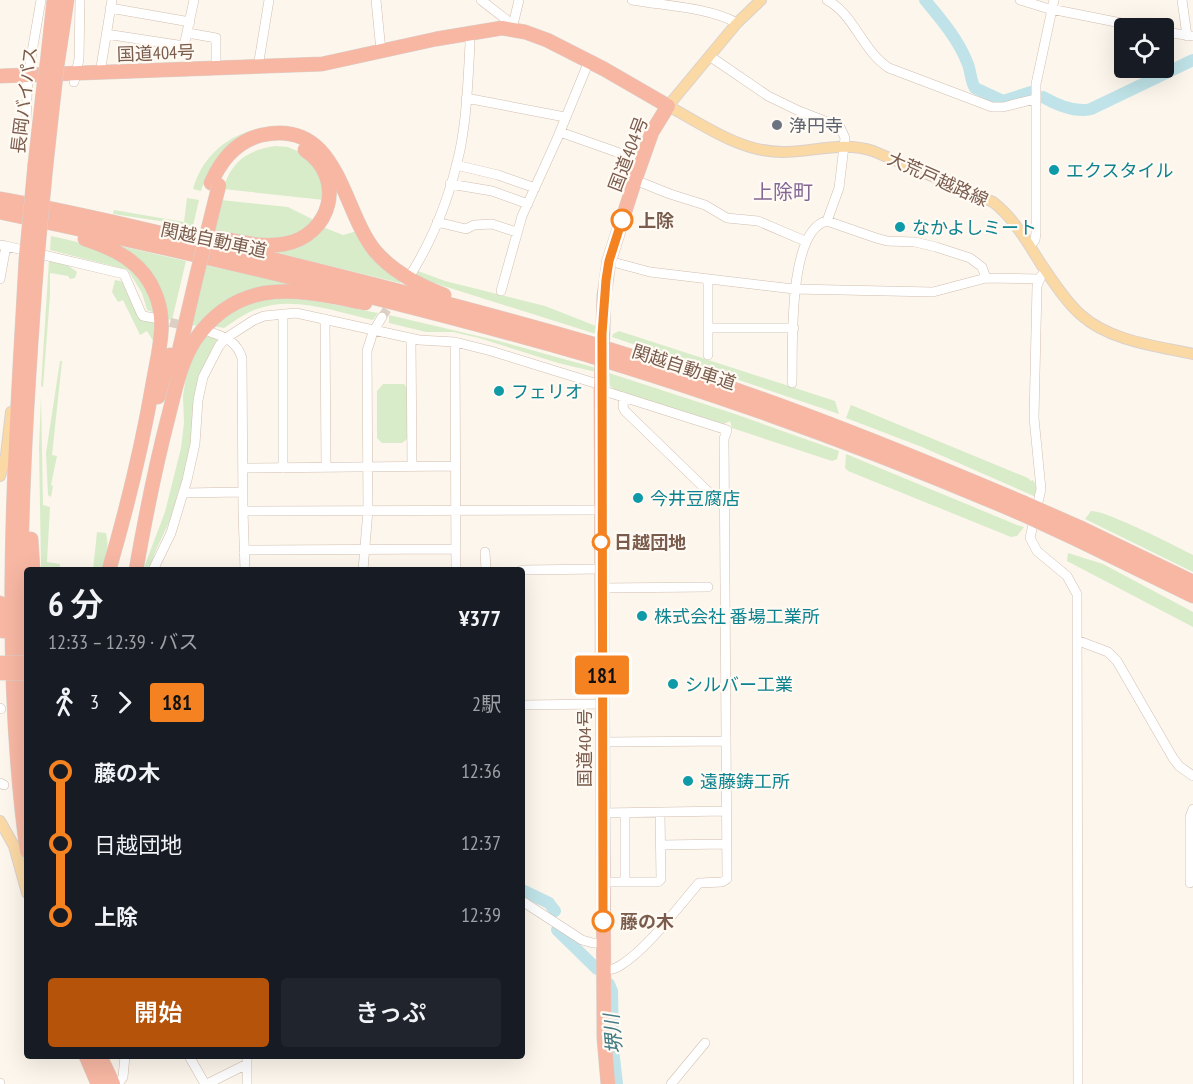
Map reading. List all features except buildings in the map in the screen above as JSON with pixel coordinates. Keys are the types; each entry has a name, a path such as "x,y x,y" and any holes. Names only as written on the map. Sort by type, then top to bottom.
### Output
{"highway":[{"name":"長岡バイパス","path":"24,828 18,783 12,666 12,544 18,392 52,65 54,0"},
{"name":"長岡バイパス","path":"52,65 67,0"},
{"name":"国道404号","path":"0,76 75,78 100,73 322,63 502,28 535,35 589,61 668,106 652,132 635,180 609,261 604,296 601,387 603,971 604,1058 608,1084"},
{"path":"110,567 143,442 193,273 215,184 226,156 246,141 261,135 277,134 304,140 320,150 331,163 367,239 382,259 400,274 443,295 571,335 592,350"},
{"path":"98,219 274,245 298,240 312,232 322,220 328,206 329,189 321,165 304,149 283,142 259,144 244,151 215,184"},
{"name":"関越自動車道","path":"0,199 98,219 393,290 611,356 681,384 1023,508 1193,582"},
{"name":"関越自動車道","path":"0,212 238,263 543,342 592,350"},
{"path":"0,217 33,224 104,245 130,260 148,279 159,302 162,328 143,442"},
{"name":"長岡バイパス","path":"24,698 21,653 22,542 30,265"},
{"path":"161,447 193,273"},
{"path":"137,567 147,507 179,376 194,342 216,316 235,303 254,296 287,292 410,312 543,342"},
{"path":"27,411 33,567"},
{"path":"119,567 128,504"},
{"path":"128,567 147,507"},
{"name":"関越自動車道","path":"1079,534 1193,597"},
{"path":"0,603 11,720 15,728"},
{"path":"0,663 24,663"},
{"path":"0,673 24,673"},
{"path":"87,1059 98,1084"},
{"path":"101,1059 113,1084"}],"main road":[{"path":"668,106 737,23 761,0"},
{"name":"大荒戸越路線","path":"668,106 726,138 760,149 781,152 844,146 859,147 993,202 1005,213 1030,246 1043,275 1072,306 1095,325 1127,338 1193,354"},
{"path":"0,476 9,440 17,324 30,265"},
{"path":"0,821 10,837 24,882"}],"street":[{"path":"26,121 28,75 41,0"},
{"path":"75,78 79,59 80,0"},
{"path":"106,34 183,47 186,45 194,0"},
{"path":"258,67 269,0"},
{"path":"376,0 381,51"},
{"path":"481,0 508,21 512,29"},
{"path":"512,29 519,0"},
{"path":"632,0 698,11 727,18 737,23"},
{"path":"827,0 841,9 874,57 889,68 992,107 1003,107 1035,99"},
{"path":"1020,0 1053,5 1114,20"},
{"path":"1174,34 1190,36 1182,0"},
{"path":"100,73 111,4 190,22"},
{"path":"1030,246 1035,240 1036,233 1035,99 1038,71 1053,5"},
{"path":"188,33 216,38 216,69"},
{"path":"411,274 437,222 456,165 463,132 469,33"},
{"path":"711,57 768,96 840,127 845,138 837,196 826,221"},
{"path":"501,291 516,232 589,61"},
{"path":"466,98 565,117"},
{"path":"560,132 642,161"},
{"path":"456,165 498,175 535,188"},
{"path":"635,180 670,194 705,204 727,218 758,221 805,241"},
{"path":"450,184 492,191 528,204"},
{"path":"792,383 794,289 805,241 819,224 826,221 887,241 915,242 936,247 970,258 982,267 986,278"},
{"path":"437,222 466,229 474,225 492,224 516,232"},
{"path":"0,279 3,245 124,274 141,313 154,318"},
{"path":"609,261 650,272 794,289 933,292 986,278 1043,275"},
{"path":"1043,275 1037,286 1034,418 1041,489 1030,538 1037,551 1061,570 1072,583 1077,594 1079,641 1078,1084"},
{"path":"708,279 708,355"},
{"path":"154,567 171,534 184,493 195,444 200,388 207,368 226,338 254,320 296,313 411,339 455,342 491,351 727,430 724,440 723,506 727,879 722,882 699,883 652,937 622,965 603,971"},
{"path":"283,314 283,468"},
{"path":"363,567 368,510 367,351 382,317"},
{"path":"325,319 326,467"},
{"path":"708,328 794,328"},
{"path":"210,332 236,345 242,358 242,492 245,567"},
{"path":"411,339 412,466"},
{"path":"455,342 456,567"},
{"path":"624,397 622,408 624,411 723,506"},
{"path":"243,468 455,466"},
{"path":"184,493 242,492"},
{"path":"243,512 601,510"},
{"path":"244,550 456,549"},
{"path":"485,552 486,567"},
{"path":"525,570 602,569"},
{"path":"602,588 708,587"},
{"path":"1079,641 1108,652 1117,661 1173,758 1179,766 1193,776"},
{"path":"525,705 602,704"},
{"path":"603,742 725,741"},
{"path":"1190,883 1190,817 1193,809"},
{"path":"603,813 726,811"},
{"path":"625,813 625,882"},
{"path":"603,882 658,882 661,879 660,813"},
{"path":"661,845 726,844"},
{"path":"525,903 582,940 603,943"},
{"path":"671,1084 705,1043"},
{"path":"118,1084 123,1077 125,1059"},
{"path":"191,1059 206,1084 247,1060"},
{"path":"247,1060 247,1084"}],"green space":[{"path":"253,130 220,156 210,169 201,191 193,189 202,169 215,152 232,139"},
{"path":"275,146 288,147 302,153 321,174 324,200 223,189 231,171 241,159 248,154"},
{"path":"187,198 199,200 193,226 113,214 114,210 184,222"},
{"path":"221,200 288,207 314,220 291,235 279,237 253,237 213,230"},
{"path":"323,227 343,235 357,231 403,279 400,283 262,249"},
{"path":"51,236 93,247 120,259 141,278 149,291 156,313 147,310 142,293 128,270 50,250"},
{"path":"116,245 186,261 172,320 167,319 162,295 148,270 135,256"},
{"path":"49,260 66,264 77,272 75,278 70,279 68,276 50,273 43,387 41,386"},
{"path":"204,265 305,287 208,315 197,326 188,324"},
{"path":"418,271 445,281 545,306 596,326 596,334 431,282 416,276"},
{"path":"115,280 124,282 135,309 157,322 155,344 147,331 140,335 123,300 118,302 112,292"},
{"path":"295,297 378,313 373,320 315,306 271,305 240,317 224,328 212,326 221,318 255,300"},
{"path":"389,315 499,341 596,368 596,372 558,363 479,338 453,332 426,332 389,323"},
{"path":"619,331 835,401 839,414 612,337"},
{"path":"206,333 213,335 217,340 204,365 185,480 179,489 172,515 151,567 144,567 165,512 181,448 184,423 183,396 191,359"},
{"path":"60,361 62,361 52,455 57,456 51,497 48,495 46,453"},
{"path":"609,373 839,451 837,459 832,461 732,428 730,421 724,424 615,390 610,386"},
{"path":"383,384 404,384 407,388 407,439 402,443 382,443 377,438 377,391"},
{"path":"41,396 43,505 50,507 47,562 60,564 60,567 41,566 39,448"},
{"path":"851,405 1033,480 1037,488 1036,497 922,447 846,418"},
{"path":"846,454 1024,527 1017,536 1011,537 848,471 845,468"},
{"path":"1091,511 1126,523 1193,555 1193,572 1085,519"},
{"path":"97,532 106,533 107,552 104,567 93,567"},
{"path":"1068,553 1103,564 1193,612 1193,627 1067,561"}],"waterway":[{"path":"925,0 959,45 975,88 1003,101 1031,92"},
{"path":"1043,97 1072,109 1091,109 1193,60"},
{"name":"堺川","path":"525,891 549,903 555,911"},
{"name":"堺川","path":"557,930 597,969"},
{"name":"堺川","path":"609,984 612,991 613,1049 617,1084"}],"tunnel":[{"path":"382,317 411,274"},
{"path":"157,319 205,331"}],"bus line":[{"name":"181","path":"603,921 602,334 609,261 622,220"}],"place":[{"name":"浄円寺","path":"777,125"},
{"name":"エクスタイル","path":"1054,170"},
{"name":"上除","path":"622,220"},
{"name":"なかよしミート","path":"900,227"},
{"name":"フェリオ","path":"499,391"},
{"name":"今井豆腐店","path":"638,498"},
{"name":"日越団地","path":"601,542"},
{"name":"株式会社 番場工業所","path":"642,616"},
{"name":"シルバー工業","path":"673,684"},
{"name":"遠藤鋳工所","path":"688,781"},
{"name":"藤の木","path":"603,921"}],"district":[{"name":"上除町","path":"783,192"}]}
